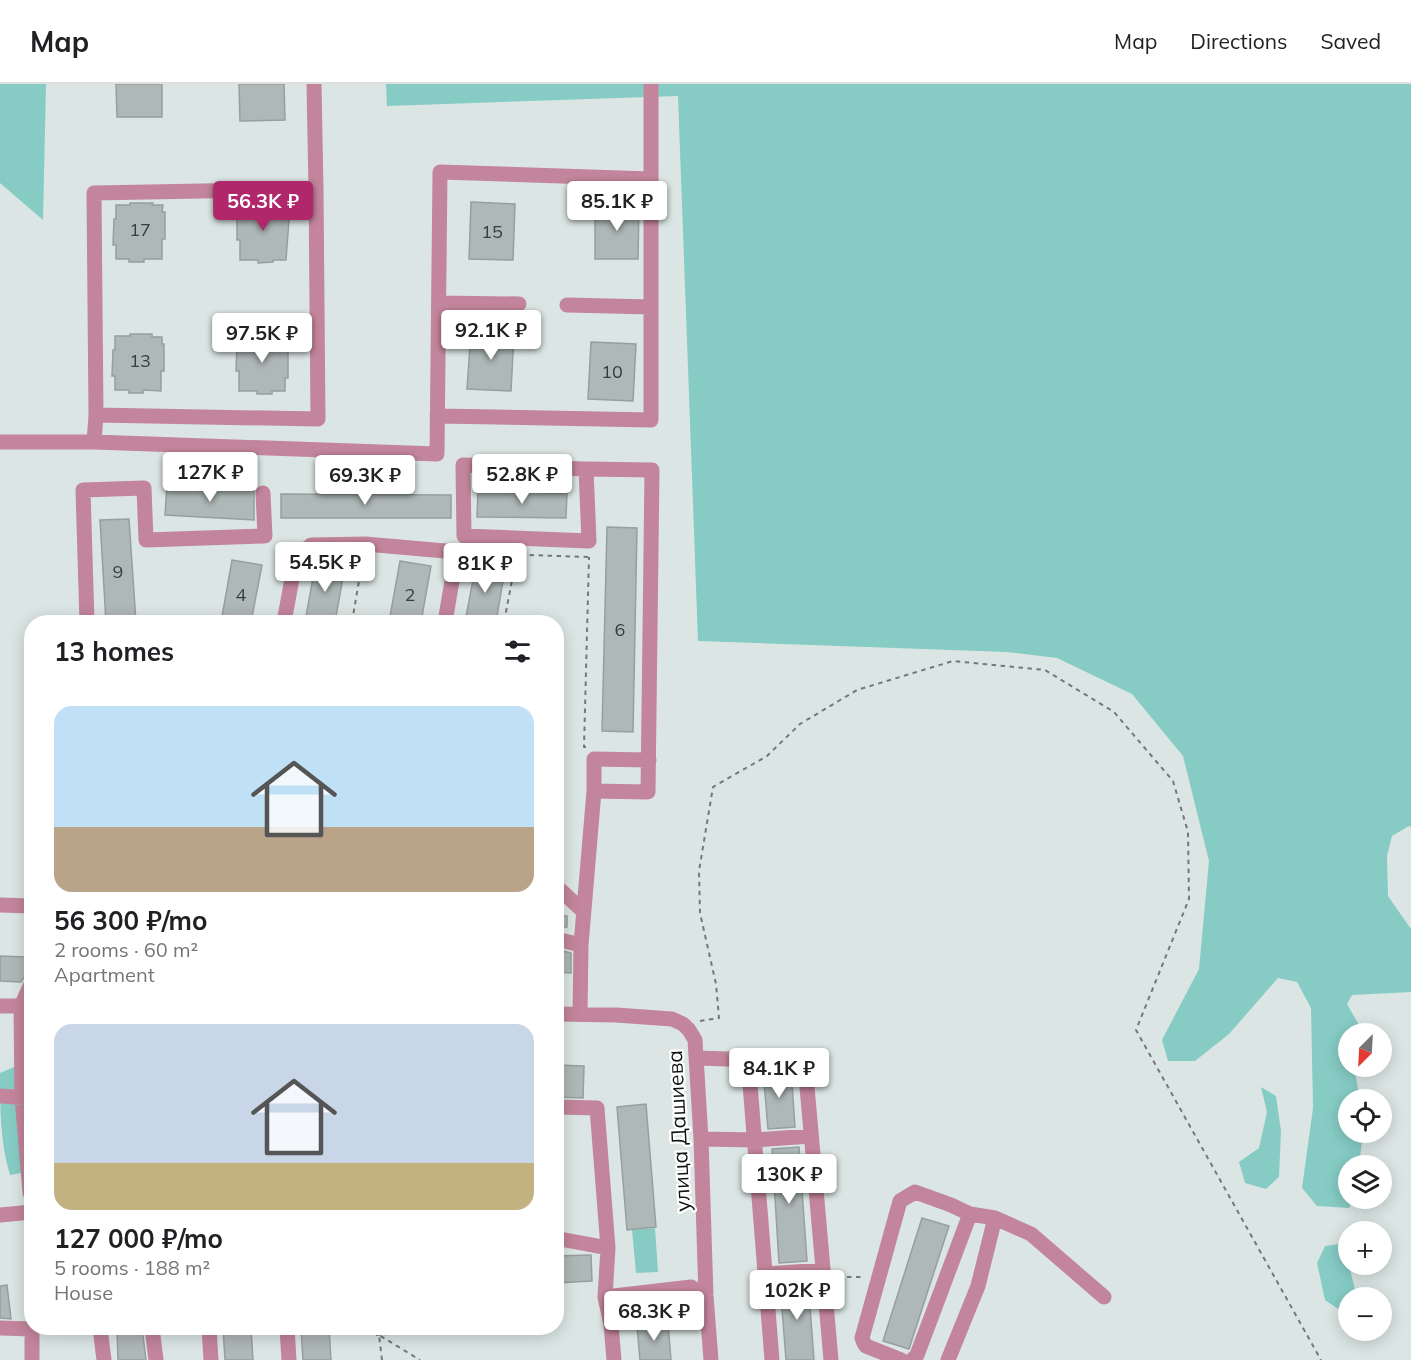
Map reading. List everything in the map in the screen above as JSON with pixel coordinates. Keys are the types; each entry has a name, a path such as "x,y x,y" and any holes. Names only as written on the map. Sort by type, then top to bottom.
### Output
{"street":[{"path":"96,415 318,419 314,84"},
{"path":"438,417 651,420 651,84"},
{"path":"0,442 94,442 437,454 440,172 651,179"},
{"path":"94,442 96,415 94,193 316,189"},
{"path":"439,303 519,304"},
{"path":"567,305 651,307"},
{"path":"586,469 589,541 464,536 463,465 652,470 648,792 594,791"},
{"path":"87,615 82,490 144,488 146,540 265,536 263,493"},
{"path":"285,615 296,556 311,545 365,544 457,552 447,615"},
{"path":"580,1014 581,945 594,791 594,759 649,760"},
{"path":"564,893 583,911"},
{"path":"0,905 24,906"},
{"path":"564,941 581,945"},
{"path":"0,1006 24,1006"},
{"name":"улица Дашиева","path":"564,1014 672,1019 683,1024 695,1040 711,1360"},
{"path":"697,1058 801,1059 805,1064 831,1360"},
{"path":"748,1059 772,1360"},
{"path":"0,1096 24,1098"},
{"path":"564,1107 597,1108 608,1248 604,1297 611,1324 610,1357"},
{"path":"701,1139 754,1140 811,1136"},
{"path":"901,1360 869,1353 862,1338 900,1201 915,1192 970,1214 995,1218 1031,1234 1104,1297"},
{"path":"0,1215 24,1213"},
{"path":"912,1360 917,1355 970,1214"},
{"path":"948,1360 978,1286 995,1218"},
{"path":"564,1241 608,1248"},
{"path":"765,1274 823,1274"},
{"path":"604,1297 692,1287 706,1296"},
{"path":"0,1329 24,1328"},
{"path":"32,1335 32,1360"},
{"path":"101,1335 104,1360"},
{"path":"153,1335 156,1360"},
{"path":"209,1335 211,1360"},
{"path":"287,1335 289,1360"}],"path":[{"path":"352,615 365,544"},
{"path":"457,552 515,564"},
{"path":"505,615 515,564 528,555"},
{"path":"589,557 584,747 594,747"},
{"path":"683,1024 719,1018 716,984 700,913 699,871 713,787 767,756 800,724 857,690 952,661 1045,670 1114,712 1173,781 1188,832 1189,899 1136,1030 1321,1360"},
{"path":"823,1274 880,1276"},
{"path":"374,1335 379,1335 420,1360"},
{"path":"379,1335 382,1360"}],"shaded area":[{"path":"0,84 46,84 43,220 0,183"},
{"path":"386,84 1411,84 1411,827 1392,836 1387,856 1388,896 1411,929 1411,992 1352,995 1347,1004 1358,1023 1338,1023 1338,1077 1356,1077 1358,1089 1338,1089 1338,1143 1362,1143 1360,1155 1338,1155 1338,1207 1317,1206 1302,1188 1313,1108 1311,1008 1297,982 1278,978 1229,1034 1195,1061 1168,1061 1162,1040 1199,969 1209,861 1183,756 1132,694 1057,658 1007,652 698,641 678,96 387,106"},
{"path":"14,1067 24,1071 24,1172 10,1175 2,1137 0,1073"},
{"path":"1261,1087 1276,1096 1281,1131 1279,1177 1266,1189 1245,1183 1239,1162 1259,1148 1267,1112"},
{"path":"655,1228 658,1272 636,1273 632,1230"},
{"path":"1338,1244 1338,1275 1351,1275 1354,1287 1338,1287 1338,1309 1325,1300 1317,1263 1325,1246"}],"building":[{"path":"116,84 162,84 162,117 117,117"},
{"path":"239,84 284,84 285,120 240,121"},
{"path":"471,202 515,204 513,260 469,259"},
{"path":"130,203 163,205 165,239 162,239 162,259 129,262 129,259 116,259 116,245 113,245 116,205 130,205"},
{"path":"252,203 287,206 287,220 289,220 286,260 258,263 258,260 240,260 237,213 240,213 240,206 252,206"},
{"path":"595,205 639,205 638,259 595,259"},
{"path":"471,331 514,334 511,391 467,389"},
{"path":"130,334 152,334 152,337 162,337 164,371 161,371 161,391 143,390 143,393 129,393 129,390 115,390 115,376 112,376 115,336 130,336"},
{"path":"251,335 276,335 276,337 285,338 285,351 288,351 288,378 285,378 285,391 257,394 257,391 239,391 239,371 236,371 237,344 239,344 239,337 251,337"},
{"path":"591,342 636,344 633,401 588,399"},
{"path":"167,485 254,490 254,520 165,515"},
{"path":"478,492 567,493 566,518 477,517"},
{"path":"281,494 451,495 451,518 281,518"},
{"path":"129,519 136,615 106,615 100,520"},
{"path":"607,527 637,528 633,732 602,731"},
{"path":"232,560 262,565 252,615 222,615"},
{"path":"316,561 345,566 336,615 306,615"},
{"path":"400,561 431,566 422,615 390,615"},
{"path":"476,564 505,569 497,615 466,615"},
{"path":"564,916 567,916 567,927 564,927"},
{"path":"564,951 571,953 571,973 564,973"},
{"path":"0,956 24,957 24,978 21,982 0,981"},
{"path":"564,1065 584,1066 583,1098 564,1097"},
{"path":"791,1069 795,1127 768,1129 763,1070"},
{"path":"646,1104 656,1227 627,1230 617,1107"},
{"path":"799,1147 807,1261 779,1263 772,1149"},
{"path":"922,1218 949,1226 909,1349 883,1341"},
{"path":"591,1255 592,1281 564,1283 564,1256"},
{"path":"808,1281 814,1360 786,1360 780,1283"},
{"path":"7,1285 11,1319 0,1318 0,1286"},
{"path":"668,1323 671,1360 640,1360 637,1326"},
{"path":"117,1335 143,1335 146,1360 118,1360"},
{"path":"223,1335 251,1335 253,1360 225,1360"},
{"path":"301,1335 329,1335 331,1360 303,1360"}]}
